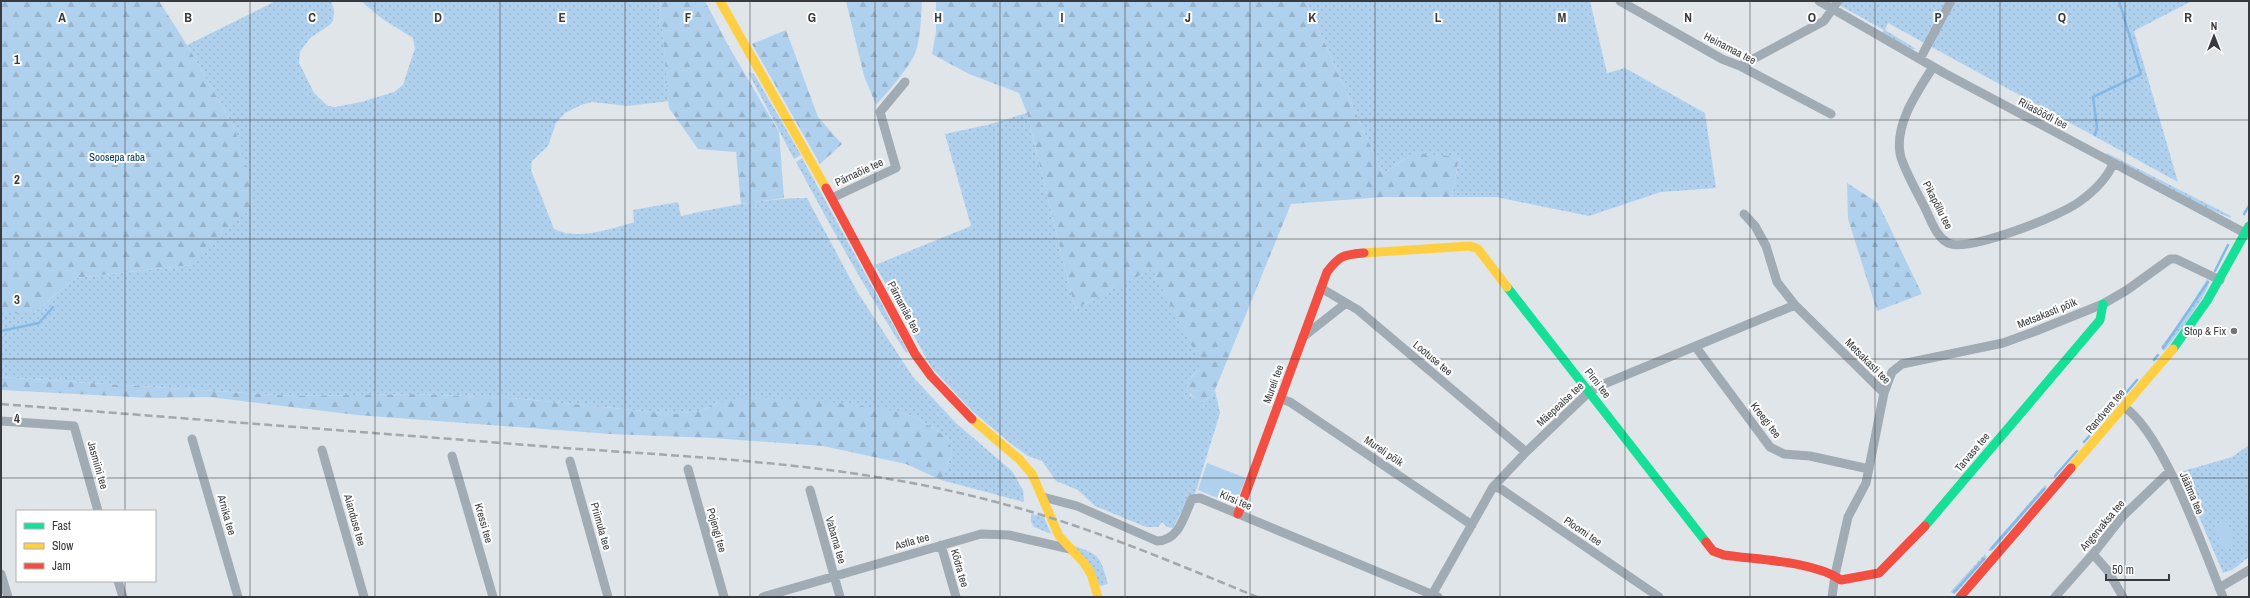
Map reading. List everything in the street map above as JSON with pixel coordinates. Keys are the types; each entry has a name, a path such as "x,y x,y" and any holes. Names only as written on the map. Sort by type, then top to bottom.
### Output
{"street":[{"name":"Pärnamäe tee","path":"720,1 832,198 915,354 931,376 973,421 1019,459 1032,474 1043,497 1050,518 1062,541 1084,563 1091,574 1098,597"},
{"name":"Heinamaa tee","path":"1620,1 1722,59 1740,66 1831,114"},
{"name":"Riiasöödi tee","path":"1819,1 1836,5 1933,67 2113,164 2247,229"},
{"path":"1920,59 1951,1"},
{"path":"1740,66 1824,21 1836,5"},
{"name":"Pikapõllu tee","path":"1933,67 1910,105 1905,120 1900,154 1929,217 1942,240 1952,244 1985,240 2023,228 2052,216 2077,203 2095,190 2113,164"},
{"name":"Pärnaõie tee","path":"832,198 896,168 880,112 905,82"},
{"name":"Metsakasti tee","path":"1744,214 1755,226 1766,246 1777,282 1795,305 1884,393 1870,469 1866,483 1848,517 1835,575 1832,597"},
{"name":"Randvere tee","path":"1960,597 2124,407 2197,318 2220,280 2247,229"},
{"name":"Pirni tee","path":"1333,263 1344,256 1459,246 1470,246 1478,250 1713,551 1724,554 1812,567 1835,575"},
{"name":"Metsakasti põik","path":"1884,393 1892,372 1902,364 2003,343 2104,304 2127,290 2170,259 2176,259 2220,280"},
{"name":"Mureli tee","path":"1238,514 1321,288 1333,263"},
{"name":"Lootuse tee","path":"1321,288 1358,310 1526,452"},
{"path":"1303,337 1346,303"},
{"name":"Tarvase tee","path":"1835,575 1841,580 1867,576 1879,573 1890,563 1921,530 2100,320 2104,304"},
{"name":"Mäepealse tee","path":"1435,596 1493,487 1526,452 1589,392 1604,384 1795,305"},
{"name":"Kreegi tee","path":"1695,346 1770,447 1784,454 1810,456 1870,469"},
{"name":"Mureli põik","path":"1281,399 1290,402 1472,525"},
{"name":"Jäätma tee","path":"2124,407 2137,419 2163,457 2223,597"},
{"name":"Jasmiini tee","path":"1,421 74,426 98,510"},
{"name":"Arnika tee","path":"192,439 238,597"},
{"name":"Aianduse tee","path":"322,450 364,597"},
{"name":"Kressi tee","path":"452,456 493,597"},
{"name":"Priimula tee","path":"570,461 608,597"},
{"name":"Pojengi tee","path":"688,469 724,597"},
{"name":"Angervaksa tee","path":"2055,597 2093,554 2122,517 2170,471"},
{"name":"Ploomi tee","path":"1493,487 1501,489 1659,597"},
{"name":"Vabarna tee","path":"810,490 840,597"},
{"name":"Kirsi tee","path":"1043,497 1077,506 1157,541 1166,541 1175,534 1192,499 1203,499 1435,596"},
{"name":"Astla tee","path":"764,597 970,536 993,533 1070,549"},
{"name":"Kõdra tee","path":"941,545 956,597"},
{"path":"2093,554 2108,570 2123,597"},
{"path":"2219,588 2249,570"},
{"path":"1,574 8,597"},
{"path":"118,582 123,597"}],"green space":[{"name":"Soosepa raba","path":"1,1 159,1 187,45 235,129 255,204 191,265 75,278 34,313 1,313"},
{"path":"276,1 331,1 334,11 331,24 310,38 300,52 299,63 314,93 328,106 335,107 361,102 394,92 403,85 415,48 413,38 381,18 361,1 660,1 669,101 628,106 592,102 581,105 565,113 556,123 548,146 532,161 531,170 554,229 573,234 594,233 634,222 633,210 678,202 681,216 759,201 807,198 858,293 913,377 956,423 1012,471 1023,490 1024,502 941,480 952,454 948,438 913,416 895,411 719,402 700,411 673,414 512,398 415,394 292,396 1,377 1,313 34,313 75,278 191,265 235,129 187,45"},
{"path":"660,1 705,1 728,45 779,132 784,198 741,204 736,152 698,149 669,108"},
{"path":"846,1 922,1 919,38 916,51 898,79 876,105 864,76"},
{"path":"936,1 1306,1 1383,174 1413,153 1459,157 1452,197 1383,197 1291,204 1215,390 1209,398 1202,402 1191,395 1186,383 1202,366 1152,269 1075,309 1027,113 1019,93 969,74 932,54 936,32"},
{"path":"1306,1 1590,1 1607,73 1625,68 1705,113 1716,188 1661,192 1589,216 1496,197 1452,197 1459,158 1413,153 1383,174"},
{"path":"1832,1 2192,1 2134,31 2178,182 1888,23 1885,30 1916,49 1911,49 1882,33 1884,30"},
{"path":"786,30 818,117 842,144 820,164 752,44"},
{"path":"748,72 754,74 801,155 794,159"},
{"path":"1027,113 1075,309 1152,268 1203,366 1191,377 1190,395 1202,402 1209,398 1215,390 1220,413 1195,494 1190,496 1173,528 1167,527 1162,522 1158,527 1146,527 1095,506 1078,490 1056,481 1042,461 1028,456 972,411 931,367 875,265 971,226 945,134 987,125"},
{"path":"2107,153 2231,216 2231,218 2204,207 2106,155"},
{"path":"802,158 908,352 906,353 877,306 822,211 796,162"},
{"path":"1847,183 1878,203 1922,294 1877,311 1848,219"},
{"path":"2207,279 2209,281 2203,296 2164,351 2161,347 2183,318"},
{"path":"1,377 292,396 415,394 512,398 673,414 700,411 719,402 750,397 823,401 895,411 913,416 948,438 952,454 941,480 906,464 823,446 712,438 610,434 357,415 209,397 151,398 1,390"},
{"path":"2249,445 2249,557 2232,570 2223,573 2180,472 2232,457"},
{"path":"1207,463 1246,478 1235,505 1198,490"},
{"path":"2045,485 2047,488 1992,551 1988,550"},
{"path":"1031,514 1044,517 1051,534 1034,527 1031,522"},
{"path":"2226,521 2235,544 2223,549 2214,526"},
{"path":"1074,546 1090,552 1098,558 1101,562 1108,584 1100,586"},
{"path":"1985,554 1987,558 1955,594 1950,592"}],"waterway":[{"path":"2095,135 2097,127 2093,97 2141,74 2119,1"},
{"path":"2244,214 2249,206"},
{"path":"2215,271 2228,245"},
{"path":"2163,348 2208,282"},
{"path":"1,331 39,323 53,307"},
{"path":"2154,360 2158,355"},
{"path":"2115,406 2137,380"},
{"path":"2084,442 2108,415"},
{"path":"2055,476 2077,451"},
{"path":"1992,548 2044,489"},
{"path":"1954,592 1984,559"}],"railway":[{"path":"1,404 565,448 726,459 780,464 886,479 939,489 1026,510 1126,544 1257,597"}],"traffic: fast":[{"path":"2173,349 2207,301 2249,226"},
{"path":"1507,287 1706,542"},
{"path":"1925,526 2100,320 2103,304"}],"traffic: slow":[{"path":"720,1 826,188"},
{"path":"1364,253 1470,246 1478,249 1507,287"},
{"path":"2071,468 2173,349"},
{"path":"972,419 1019,459 1032,474 1059,536 1084,563 1091,574 1098,597"}],"traffic: jam":[{"path":"826,188 915,354 931,376 972,419"},
{"path":"1238,514 1327,272 1335,262 1342,257 1351,254 1364,253"},
{"path":"1960,597 2071,468"},
{"path":"1706,542 1713,551 1724,555 1801,565 1830,574 1841,580 1879,573 1925,526"}],"place":[{"name":"Stop & Fix","path":"2234,331"}]}
